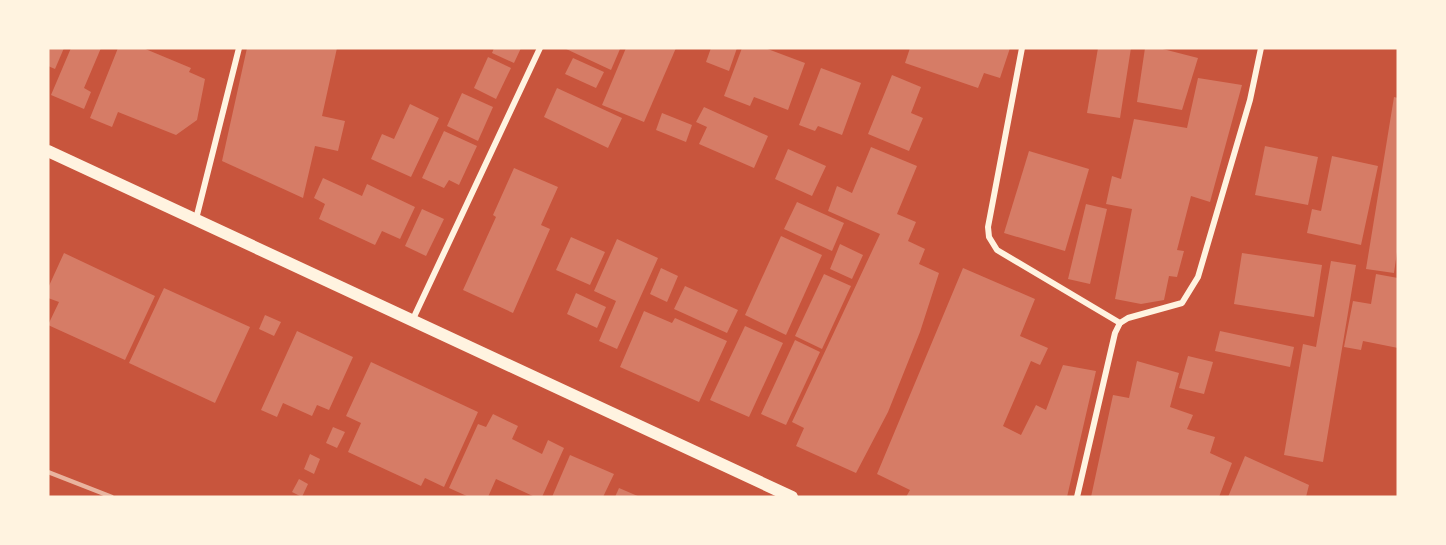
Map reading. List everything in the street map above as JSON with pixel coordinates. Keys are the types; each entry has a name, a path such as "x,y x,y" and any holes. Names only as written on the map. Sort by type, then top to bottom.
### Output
{"main road":[{"path":"48,151 792,497"}],"street":[{"path":"196,219 239,48"},
{"path":"413,319 540,48"},
{"path":"1022,48 988,226 989,237 997,250 1120,323"},
{"path":"1077,497 1110,346 1120,323 1128,318 1182,303 1191,292 1213,228 1250,100 1261,48"}],"building":[{"path":"48,48 64,48 55,69 48,66"},
{"path":"71,48 101,48 84,88 91,92 84,109 51,95"},
{"path":"118,48 143,48 191,68 189,72 205,79 197,120 176,135 118,112 112,127 90,118"},
{"path":"247,48 337,48 322,116 345,121 338,151 315,146 303,198 222,161"},
{"path":"494,48 521,48 514,63 492,53"},
{"path":"564,48 617,48 620,49 611,70"},
{"path":"626,48 676,48 644,122 602,105"},
{"path":"711,48 737,48 729,71 706,62"},
{"path":"742,48 765,48 805,63 788,110 754,97 750,106 724,96"},
{"path":"910,48 1010,48 1000,78 984,73 978,88 905,63"},
{"path":"1098,48 1131,48 1120,118 1087,113"},
{"path":"1145,48 1159,48 1198,58 1182,110 1137,102"},
{"path":"488,57 511,68 496,99 474,88"},
{"path":"573,58 604,72 596,88 565,74"},
{"path":"821,68 861,83 842,135 818,126 815,131 799,125"},
{"path":"892,75 921,87 911,113 923,118 909,151 868,134"},
{"path":"1198,78 1242,85 1210,202 1191,196 1177,250 1184,251 1177,277 1169,276 1164,300 1141,304 1115,299 1132,209 1106,204 1112,176 1121,179 1134,119 1187,128"},
{"path":"557,88 622,118 608,148 544,117"},
{"path":"462,93 493,107 478,141 447,126"},
{"path":"1394,97 1398,98 1398,245 1394,273 1366,269"},
{"path":"410,104 439,118 411,177 371,159 382,134 394,139"},
{"path":"704,107 768,136 754,168 699,144 707,127 696,122"},
{"path":"662,113 692,125 686,142 656,130"},
{"path":"444,131 477,146 459,185 449,180 444,188 422,178"},
{"path":"1265,146 1318,157 1308,205 1255,195"},
{"path":"871,147 917,166 897,214 916,222 908,241 925,249 919,264 939,273 920,332 888,412 856,473 796,446 804,428 792,422 880,234 828,211 837,186 852,193"},
{"path":"788,149 826,166 812,196 775,179"},
{"path":"1029,151 1089,169 1065,251 1004,233"},
{"path":"1332,156 1378,166 1361,245 1307,233 1312,209 1321,211"},
{"path":"514,168 558,187 541,225 550,229 513,313 463,290 496,217 493,215"},
{"path":"323,178 362,196 367,184 415,207 400,239 382,231 375,245 319,219 325,204 314,198"},
{"path":"797,202 844,223 832,251 784,229"},
{"path":"1086,204 1107,209 1090,284 1068,279"},
{"path":"422,209 444,219 426,256 405,246"},
{"path":"781,236 822,255 786,335 745,315"},
{"path":"571,237 605,252 590,285 556,270"},
{"path":"617,239 658,258 617,349 599,341 616,301 594,291"},
{"path":"840,244 863,255 852,279 830,269"},
{"path":"64,253 155,296 125,360 48,325 59,302 48,298 48,288"},
{"path":"1242,253 1322,265 1314,317 1234,304"},
{"path":"1331,261 1356,265 1323,462 1284,455 1303,344 1316,347"},
{"path":"661,268 678,276 667,302 650,294"},
{"path":"963,268 1035,299 1020,336 1048,348 1040,365 1031,361 1003,426 1021,435 1036,405 1046,410 1063,365 1096,371 1067,497 906,497 910,490 877,474"},
{"path":"824,274 851,286 822,349 795,336"},
{"path":"1376,274 1398,278 1398,348 1363,341 1361,350 1344,347 1353,301 1371,304"},
{"path":"685,286 738,310 727,333 674,309"},
{"path":"164,288 250,327 215,403 129,363"},
{"path":"576,293 606,307 597,328 567,314"},
{"path":"644,311 672,323 675,318 727,341 699,402 620,367"},
{"path":"265,315 281,322 274,336 259,329"},
{"path":"745,326 783,343 749,417 710,400"},
{"path":"297,331 353,357 329,410 317,405 312,416 283,403 277,417 261,410"},
{"path":"1220,331 1294,347 1290,367 1215,351"},
{"path":"795,340 820,352 786,425 761,414"},
{"path":"1188,356 1213,362 1204,394 1179,388"},
{"path":"1137,361 1179,373 1170,407 1193,415 1187,429 1215,437 1210,453 1232,463 1219,497 1091,497 1113,395 1129,398"},
{"path":"371,362 478,412 444,487 425,478 421,486 348,452 361,423 346,416"},
{"path":"493,414 518,426 512,439 542,454 548,440 564,448 542,497 535,497 496,479 488,497 469,497 449,488 478,424 486,427"},
{"path":"333,427 345,432 337,448 326,443"},
{"path":"310,454 320,459 314,474 304,469"},
{"path":"570,455 614,474 603,497 552,497"},
{"path":"1245,456 1309,485 1306,497 1228,497"},
{"path":"299,479 308,484 302,497 292,492"},
{"path":"619,488 640,497 615,497"}],"railway":[{"path":"48,472 112,497"}]}
